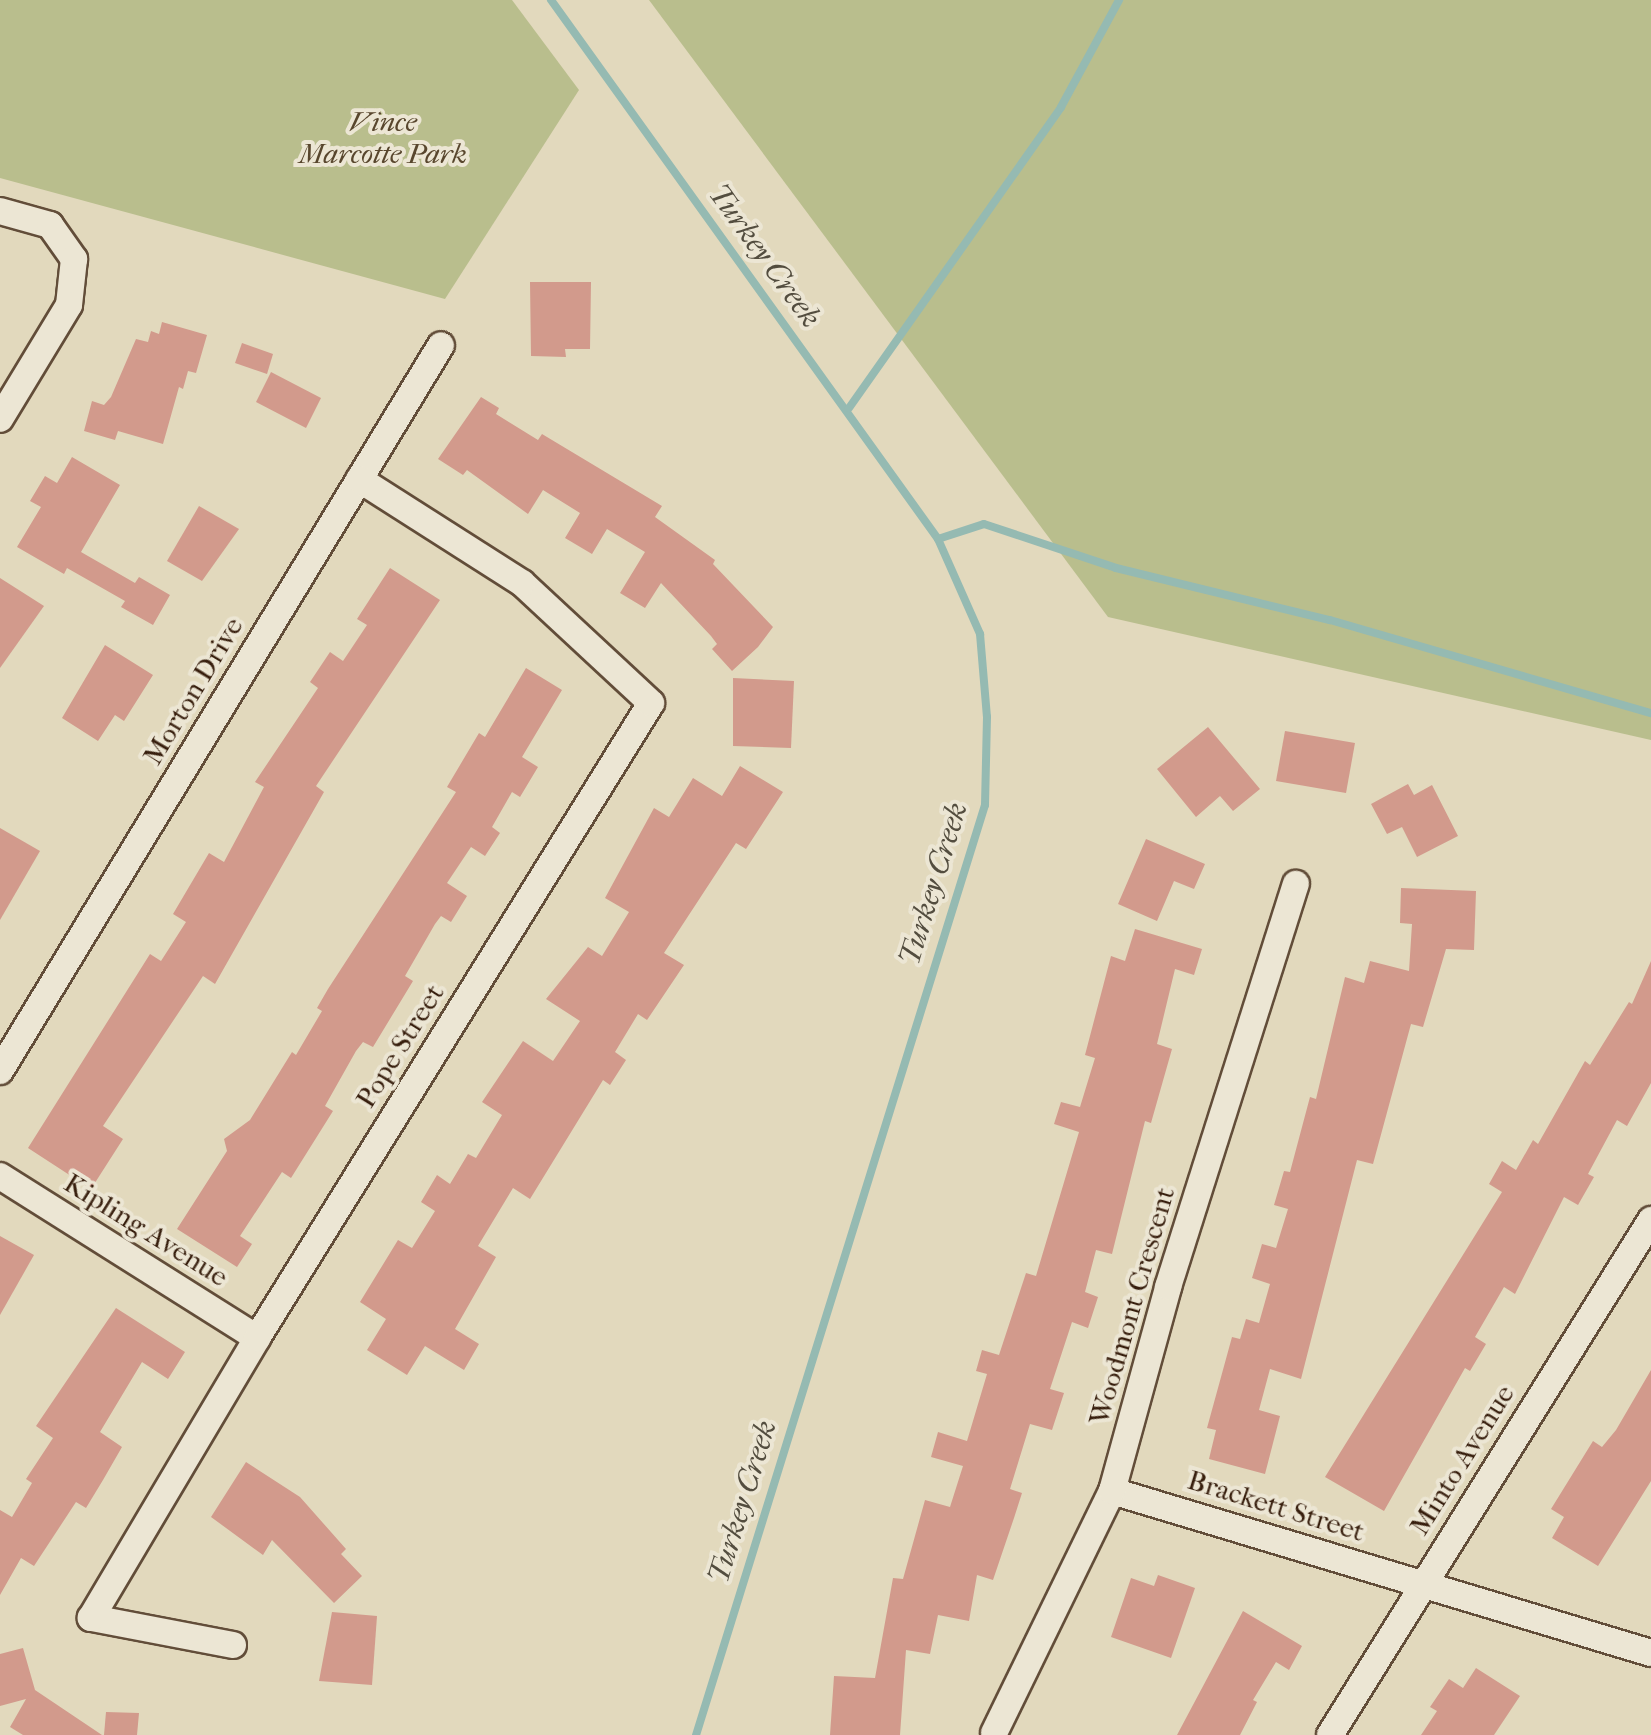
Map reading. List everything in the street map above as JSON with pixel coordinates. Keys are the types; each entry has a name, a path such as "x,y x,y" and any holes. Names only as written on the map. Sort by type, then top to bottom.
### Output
{"street":[{"path":"0,211 50,225 74,259 69,305 0,419"},
{"name":"Morton Drive","path":"0,1071 441,345"},
{"name":"Pope Street","path":"233,1645 91,1618 257,1338 651,703 522,583 359,479"},
{"name":"Woodmont Crescent","path":"994,1733 1112,1491 1168,1287 1296,884"},
{"name":"Kipling Avenue","path":"0,1176 257,1338"},
{"name":"Minto Avenue","path":"1330,1735 1651,1220"},
{"name":"Brackett Street","path":"1112,1491 1651,1653"}],"green space":[{"name":"Vince Marcotte Park","path":"0,0 512,0 579,90 445,299 0,178"},
{"path":"649,0 1651,0 1651,740 1108,617"}],"building":[{"path":"530,282 591,282 590,349 565,349 566,357 531,356"},
{"path":"162,322 207,335 196,373 188,371 183,389 179,387 163,444 118,431 115,440 84,431 92,401 104,405 111,397 136,339 148,342 151,331 159,334"},
{"path":"242,343 273,354 267,374 235,363"},
{"path":"271,372 321,398 306,428 256,402"},
{"path":"481,397 499,408 496,414 538,440 542,434 662,506 655,517 715,560 713,564 773,627 758,647 732,671 712,649 717,644 711,636 661,583 645,608 620,593 645,552 607,529 592,554 565,538 580,513 543,490 528,514 467,470 463,475 438,459"},
{"path":"72,457 120,485 81,552 135,583 139,577 170,595 153,625 121,607 125,601 67,568 64,574 17,547 41,507 30,501 45,476 57,483"},
{"path":"199,506 239,529 202,581 167,561"},
{"path":"390,568 440,600 316,786 324,792 215,984 203,976 103,1126 123,1139 91,1189 28,1148 150,954 161,961 186,922 173,914 209,853 224,862 264,787 255,782 318,688 310,682 330,652 343,661 367,625 357,619"},
{"path":"0,578 44,606 0,668"},
{"path":"105,645 153,675 124,721 115,715 98,741 62,718"},
{"path":"526,668 562,690 522,757 538,767 520,797 512,792 492,827 500,833 485,856 471,847 447,883 467,896 451,922 441,916 435,924 405,976 413,981 373,1047 363,1042 356,1051 325,1106 333,1111 291,1178 282,1172 240,1236 252,1244 237,1267 177,1229 227,1151 224,1139 250,1120 292,1052 296,1055 322,1011 317,1008 328,989 456,792 447,787 479,733 485,737"},
{"path":"733,678 794,681 791,748 733,746"},
{"path":"1208,727 1260,789 1233,811 1220,796 1196,817 1157,769"},
{"path":"1285,731 1355,743 1346,793 1276,781"},
{"path":"740,766 783,792 746,849 736,843 664,953 684,965 647,1020 638,1014 615,1052 626,1060 610,1085 603,1080 530,1199 513,1188 478,1246 496,1257 455,1329 479,1344 464,1370 425,1346 407,1375 367,1350 386,1319 360,1302 398,1240 412,1248 435,1211 421,1202 437,1175 450,1184 468,1154 476,1158 502,1115 482,1102 523,1041 553,1061 580,1021 546,999 588,947 602,956 629,912 605,898 654,808 669,817 693,778 722,796"},
{"path":"1408,784 1414,795 1432,785 1458,836 1417,857 1402,827 1387,834 1371,804"},
{"path":"0,828 40,851 0,920"},
{"path":"1146,839 1205,864 1194,889 1174,881 1157,921 1118,904"},
{"path":"1401,888 1476,891 1474,950 1446,949 1423,1027 1411,1024 1373,1164 1357,1160 1301,1379 1270,1369 1259,1410 1280,1416 1265,1474 1209,1459 1216,1430 1207,1428 1232,1337 1240,1339 1246,1319 1259,1323 1270,1284 1252,1278 1262,1244 1276,1248 1288,1209 1274,1205 1284,1171 1290,1172 1310,1097 1316,1099 1345,977 1364,983 1370,961 1409,971 1412,924 1400,923"},
{"path":"1135,929 1202,949 1194,975 1175,969 1157,1044 1172,1049 1151,1123 1145,1121 1112,1254 1096,1250 1085,1292 1098,1297 1088,1328 1072,1322 1050,1389 1064,1393 1052,1430 1030,1424 1010,1489 1022,1493 993,1580 977,1575 969,1621 938,1615 930,1654 906,1650 900,1735 830,1735 834,1676 875,1678 893,1578 903,1579 925,1500 950,1507 963,1466 931,1457 938,1432 967,1441 987,1374 976,1371 982,1350 999,1355 1026,1273 1036,1276 1079,1132 1054,1124 1061,1102 1080,1107 1095,1058 1085,1055 1111,956 1125,961"},
{"path":"1651,961 1651,1083 1627,1126 1617,1120 1588,1174 1594,1177 1578,1205 1564,1197 1515,1294 1504,1287 1475,1337 1486,1344 1470,1371 1465,1368 1384,1511 1325,1477 1502,1192 1489,1184 1502,1161 1516,1170 1533,1140 1538,1144 1585,1061 1590,1065 1629,1002 1632,1004"},
{"path":"0,1236 34,1255 0,1315"},
{"path":"116,1308 185,1352 168,1379 142,1362 100,1432 122,1447 86,1508 76,1502 34,1566 21,1558 0,1595 0,1510 12,1517 32,1483 26,1479 53,1438 36,1426"},
{"path":"1651,1370 1651,1481 1598,1566 1552,1538 1564,1517 1551,1509 1593,1441 1602,1447 1616,1430"},
{"path":"246,1462 300,1497 346,1549 341,1554 362,1576 334,1603 272,1540 263,1555 211,1517"},
{"path":"1158,1575 1195,1588 1171,1658 1111,1637 1131,1578 1154,1586"},
{"path":"1243,1611 1302,1646 1289,1670 1276,1662 1253,1700 1257,1702 1240,1735 1177,1735"},
{"path":"332,1612 377,1616 372,1685 319,1681"},
{"path":"23,1648 35,1690 102,1735 23,1735 10,1727 26,1699 0,1706 0,1654"},
{"path":"1476,1668 1520,1696 1494,1735 1421,1735 1437,1711 1430,1707 1449,1679 1463,1688"},
{"path":"106,1712 139,1713 137,1735 104,1735"}],"waterway":[{"name":"Turkey Creek","path":"551,0 938,539 980,634 987,717 985,805 696,1735"},
{"path":"849,408 1061,107 1119,0"},
{"path":"938,539 984,524 1116,568 1330,620 1651,713"}]}
